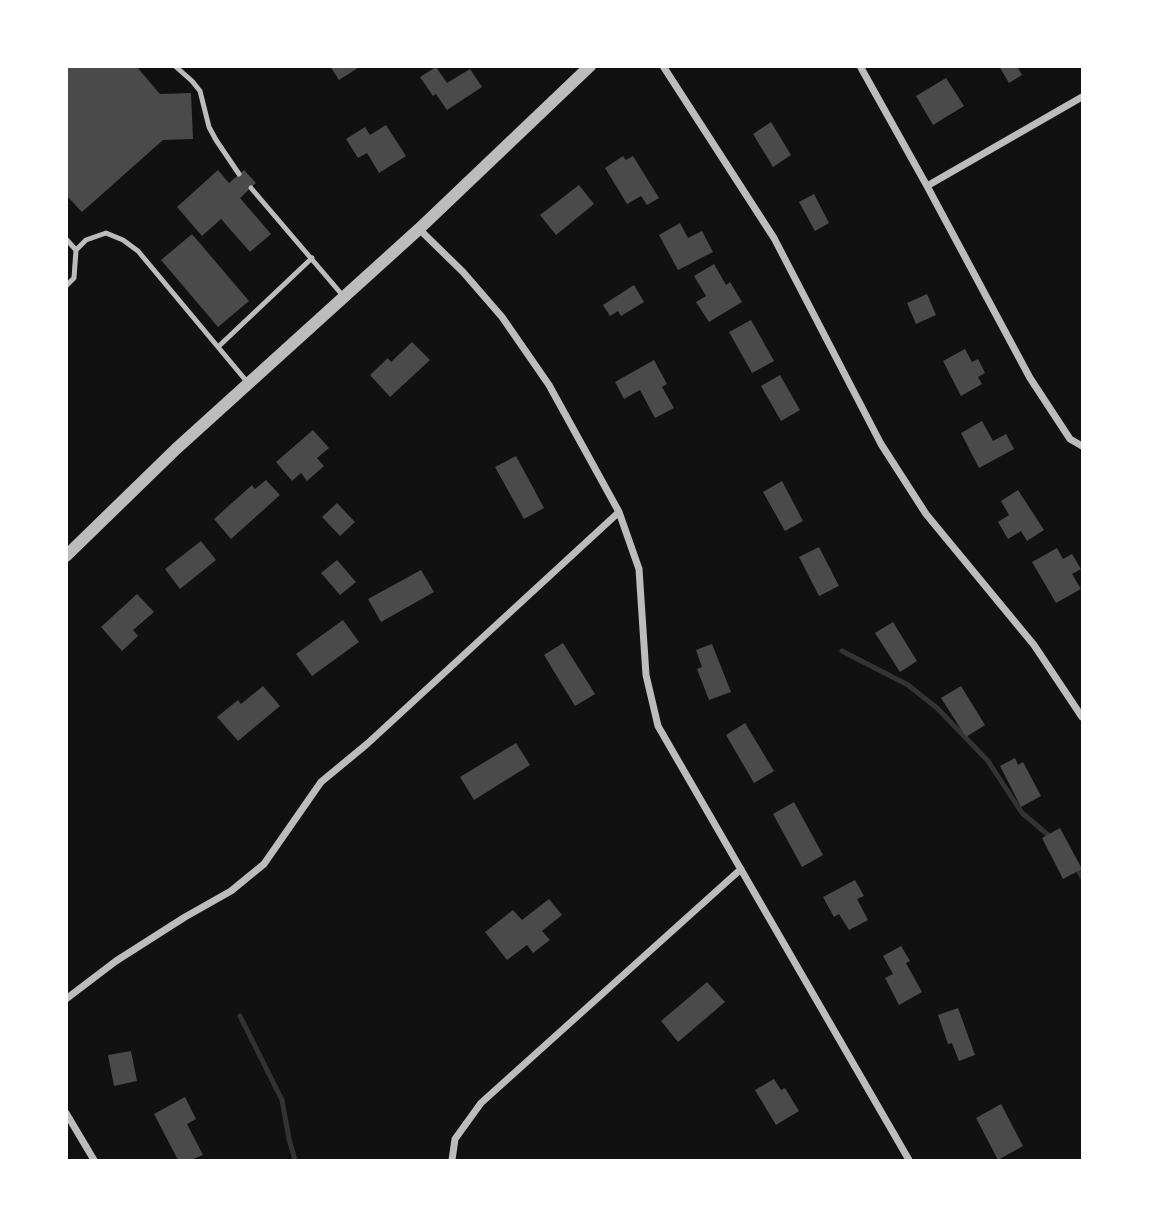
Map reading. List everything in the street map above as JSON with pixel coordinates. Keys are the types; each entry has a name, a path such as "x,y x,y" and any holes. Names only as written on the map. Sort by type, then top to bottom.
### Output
{"street":[{"path":"66,556 176,449 419,229 590,66"},
{"path":"663,66 774,239 881,443 926,514 1034,645 1083,716"},
{"path":"860,66 1030,378 1070,439 1083,446"},
{"path":"927,186 1083,97"},
{"path":"419,229 463,272 502,317 549,385 619,512 639,569 646,675 658,726 909,1160"},
{"path":"66,999 116,961 231,891 264,864 321,782 367,744 619,512"},
{"path":"452,1160 455,1139 481,1103 741,869"},
{"path":"66,1113 94,1160"}],"lane":[{"path":"175,66 200,92 209,127 239,174"},
{"path":"251,188 344,298"},
{"path":"66,286 74,278 76,250 86,240 106,233 123,240 138,251 249,383"},
{"path":"66,239 76,250"},
{"path":"218,347 312,258"}],"building":[{"path":"66,66 136,66 160,94 191,93 193,139 163,140 82,212 66,195"},
{"path":"330,66 361,66 339,80"},
{"path":"999,66 1017,66 1022,75 1009,83"},
{"path":"436,67 447,83 470,69 482,87 447,110 420,77"},
{"path":"946,78 964,106 933,125 916,96"},
{"path":"771,122 791,155 773,167 753,134"},
{"path":"386,125 406,156 379,173 367,153 358,158 346,139 365,127 370,135"},
{"path":"623,156 626,160 633,156 659,198 647,205 641,196 627,204 605,168"},
{"path":"218,170 229,183 244,170 256,183 240,198 271,234 250,252 221,219 202,236 177,207"},
{"path":"579,185 594,204 556,235 540,215"},
{"path":"814,194 829,223 815,231 799,202"},
{"path":"680,223 688,238 702,231 713,252 678,270 659,235"},
{"path":"192,234 249,301 218,327 161,260"},
{"path":"714,264 726,285 730,282 742,302 709,322 696,302 706,296 694,276"},
{"path":"634,285 644,302 621,316 618,311 610,316 603,305"},
{"path":"927,294 936,315 916,324 907,303"},
{"path":"751,320 774,361 752,373 729,332"},
{"path":"412,342 430,360 390,397 370,375 388,358 391,362"},
{"path":"965,349 972,362 978,359 985,373 978,377 982,384 961,396 943,361"},
{"path":"654,360 667,384 662,387 674,408 655,418 640,390 624,399 615,382"},
{"path":"780,375 800,410 781,421 761,386"},
{"path":"982,421 993,441 1006,434 1014,449 979,468 961,433"},
{"path":"313,430 329,448 317,458 324,466 307,481 301,473 292,481 276,462"},
{"path":"516,456 544,508 524,519 495,467"},
{"path":"266,480 280,495 231,539 214,519 252,485 255,489"},
{"path":"782,481 803,521 785,531 763,492"},
{"path":"1018,490 1044,530 1027,541 1021,531 1008,539 998,522 1009,515 1001,501"},
{"path":"337,503 355,522 340,536 322,517"},
{"path":"201,541 216,560 180,589 165,569"},
{"path":"819,547 839,586 819,596 799,557"},
{"path":"1057,548 1063,559 1072,554 1081,569 1072,574 1081,589 1056,603 1032,562"},
{"path":"337,560 356,582 340,595 321,573"},
{"path":"421,570 434,592 381,622 368,599"},
{"path":"137,594 154,612 133,630 138,636 122,651 101,627"},
{"path":"343,620 359,642 312,676 296,654"},
{"path":"893,622 917,661 900,672 875,633"},
{"path":"563,643 595,694 575,706 544,655"},
{"path":"712,644 731,692 709,700 697,669 702,667 696,650"},
{"path":"263,686 280,706 238,741 217,717 238,700 241,704"},
{"path":"961,686 985,725 966,737 941,698"},
{"path":"745,723 774,771 754,783 726,735"},
{"path":"516,743 530,765 474,800 460,777"},
{"path":"1015,758 1018,765 1023,762 1041,796 1021,807 1000,766"},
{"path":"794,802 823,855 802,867 773,814"},
{"path":"1060,828 1082,869 1063,879 1042,838"},
{"path":"855,880 864,896 857,899 868,920 849,930 839,914 834,917 823,897"},
{"path":"549,899 562,915 542,931 550,940 533,953 527,945 507,960 485,932 513,910 522,920"},
{"path":"901,946 910,961 906,963 922,992 899,1005 885,978 893,974 883,956"},
{"path":"707,982 725,1002 678,1042 661,1021"},
{"path":"958,1008 975,1055 959,1061 952,1043 948,1044 938,1015"},
{"path":"131,1051 137,1081 114,1086 108,1055"},
{"path":"774,1079 781,1090 785,1088 799,1111 776,1125 755,1090"},
{"path":"185,1097 196,1119 187,1124 203,1155 191,1160 178,1160 154,1114"},
{"path":"1001,1104 1023,1146 998,1160 976,1118"}],"waterway":[{"path":"842,651 908,685 937,708 988,761 1022,813 1053,839"},
{"path":"1075,865 1082,877"},
{"path":"240,1016 282,1100 295,1160"}]}
